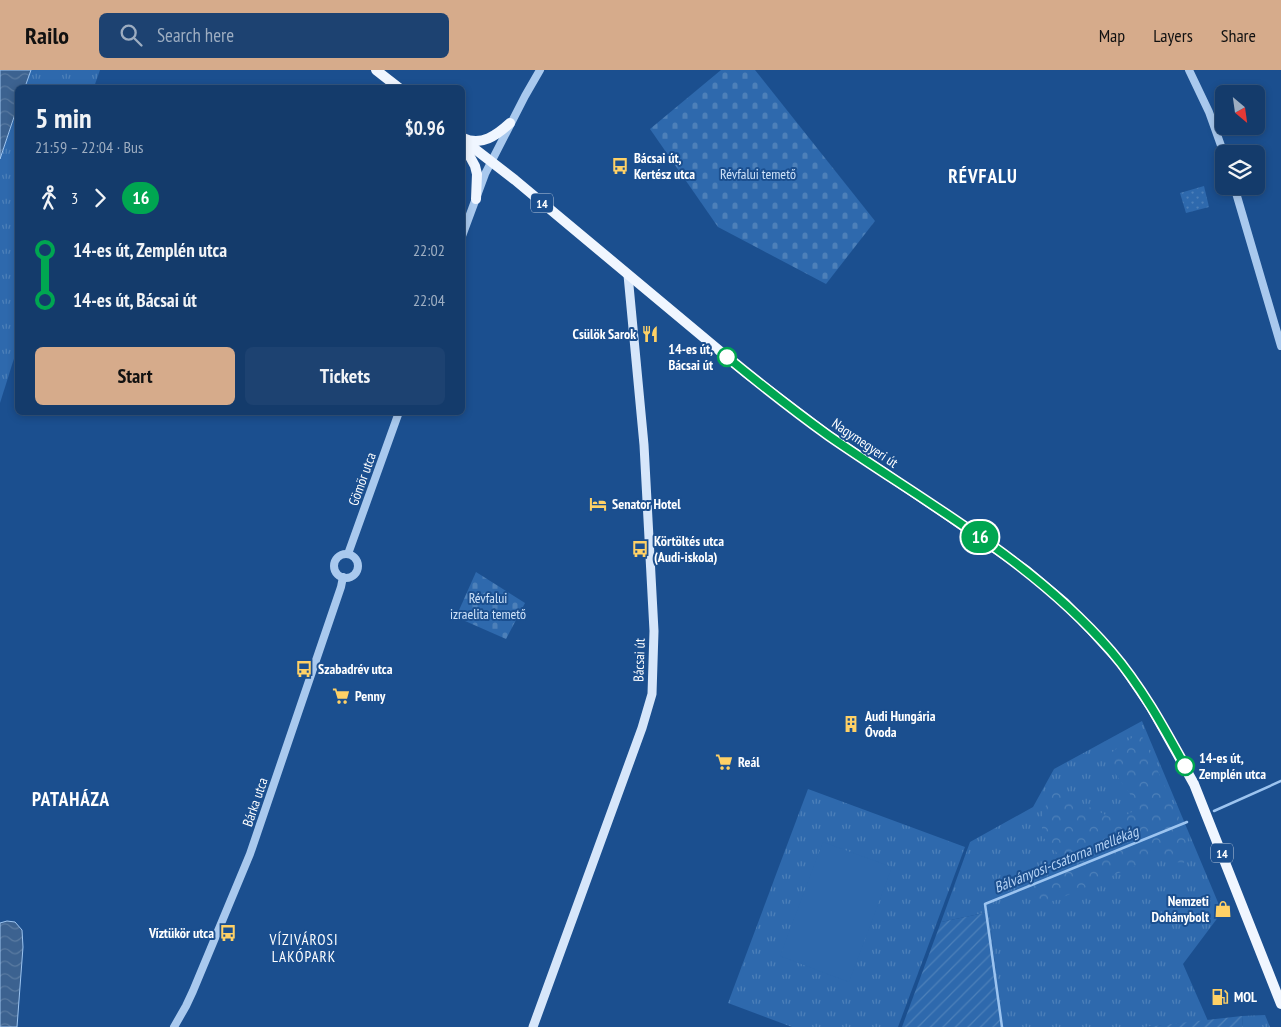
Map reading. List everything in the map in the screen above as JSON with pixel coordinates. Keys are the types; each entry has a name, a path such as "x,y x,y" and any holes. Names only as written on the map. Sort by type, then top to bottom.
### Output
{"main road":[{"path":"376,70 395,85"},
{"path":"465,140 478,141 488,139 500,133 510,123"},
{"name":"Nagymegyeri út","path":"465,141 515,180 745,372 814,425 1026,570 1064,602 1101,640 1129,674 1152,707 1194,784 1281,1004"},
{"path":"465,145 475,166 476,199"},
{"name":"Bácsai út","path":"533,1027 642,728 652,694 654,631 644,445 628,275"}],"street":[{"path":"465,228 490,162 540,70"},
{"path":"1189,70 1209,112 1221,145"},
{"path":"1237,195 1281,346"},
{"name":"Gömör utca","path":"348,554 398,415"},
{"path":"348,554 356,560 357,570 350,577 343,577 336,572 335,562 340,556 348,554"},
{"name":"Bárka utca","path":"174,1027 193,991 250,854 343,577"}],"green space":[{"path":"31,70 100,70 95,85 26,85"},
{"name":"Révfalui temető","path":"721,70 755,70 875,221 826,284 718,227 650,129"},
{"path":"15,114 15,355 0,403 0,159"},
{"path":"1204,186 1209,207 1186,213 1180,193"},
{"name":"Révfalui izraelita temető","path":"476,572 525,603 506,639 456,617"},
{"path":"1142,721 1222,912 1183,964 1208,1021 1145,1027 1002,1027 989,912 941,922 970,842 1033,807 1054,769"},
{"path":"1140,732 1188,837 1184,863 1151,859 1054,901 1029,897 1024,881 1064,861 1042,836 1042,816 1052,789 1116,820 1140,808 1104,758"},
{"path":"808,789 965,847 898,1027 792,1027 728,1003"},
{"path":"823,842 892,867 849,982 780,956"},
{"path":"989,912 1002,1027 902,1027 941,922"},
{"path":"1265,1015 1270,1027 1243,1027 1242,1016"},
{"path":"1242,1016 1243,1027 1145,1027"}],"water":[{"path":"0,70 31,70 26,85 15,85 15,114 0,159"},
{"path":"7,921 15,922 22,930 23,947 17,1027 0,1027 0,923"}],"waterway":[{"name":"Bálványosi-csatorna mellékág","path":"1214,811 1281,781"},
{"name":"Bálványosi-csatorna mellékág","path":"1002,1027 985,904 1187,822"}],"bus line":[{"name":"16","path":"727,357 828,435 1026,570 1064,602 1121,663 1152,707 1185,766"}],"place":[{"name":"Bácsai út, Kertész utca","path":"620,166"},
{"name":"Csülök Sarok","path":"650,334"},
{"name":"14-es út, Bácsai út","path":"727,357"},
{"name":"Senator Hotel","path":"598,504"},
{"name":"Körtöltés utca (Audi-iskola)","path":"640,549"},
{"name":"Szabadrév utca","path":"304,669"},
{"name":"Penny","path":"341,696"},
{"name":"Audi Hungária Óvoda","path":"851,724"},
{"name":"Reál","path":"724,762"},
{"name":"14-es út, Zemplén utca","path":"1185,766"},
{"name":"Nemzeti Dohánybolt","path":"1223,909"},
{"name":"Víztükör utca","path":"228,933"},
{"name":"MOL","path":"1220,997"}],"district":[{"name":"RÉVFALU","path":"983,176"},
{"name":"PATAHÁZA","path":"71,799"},
{"name":"VÍZIVÁROSI LAKÓPARK","path":"304,948"}]}
